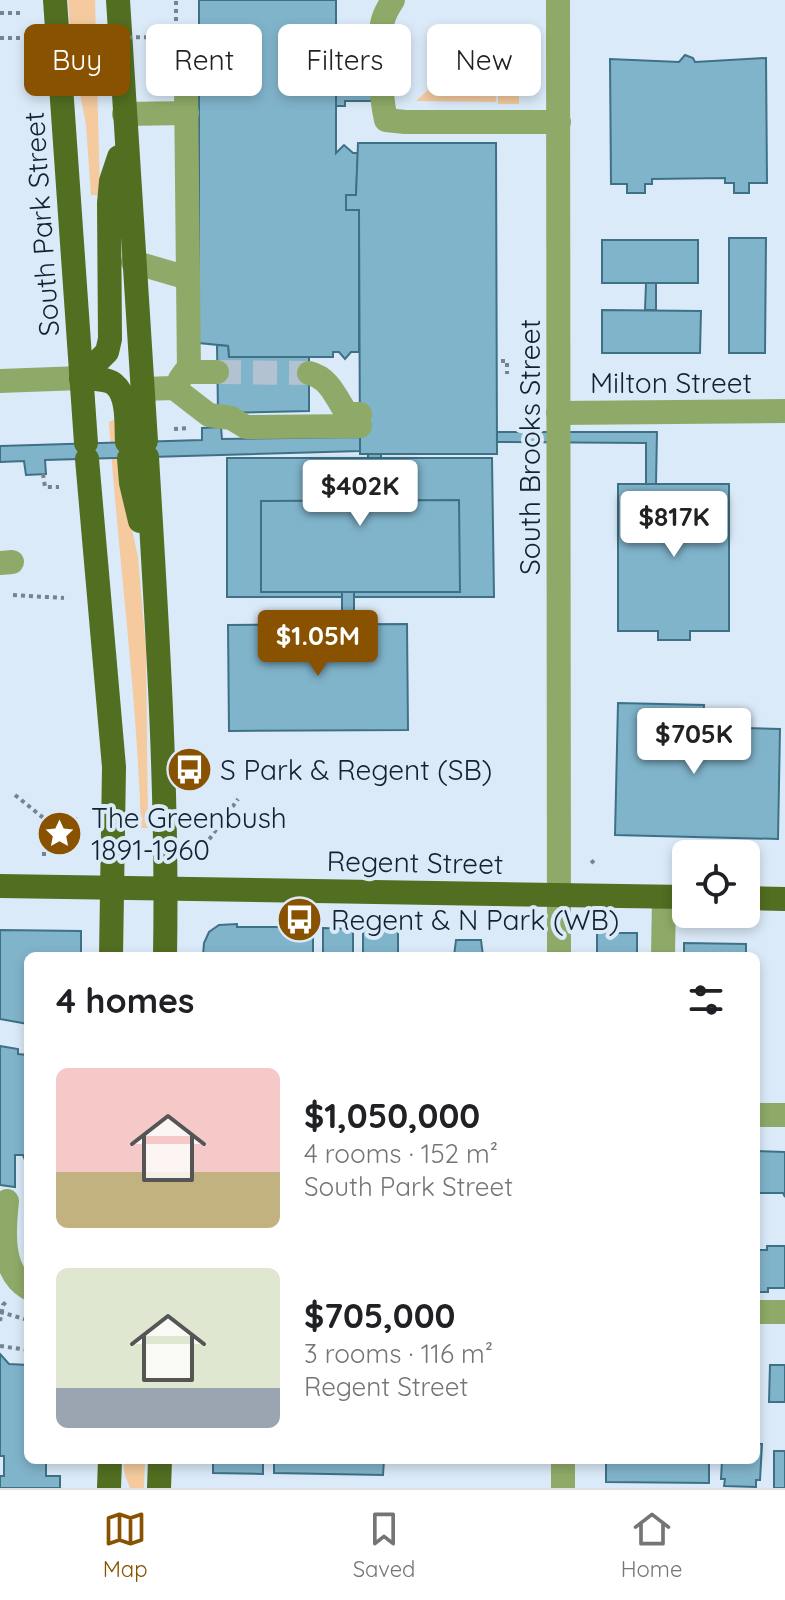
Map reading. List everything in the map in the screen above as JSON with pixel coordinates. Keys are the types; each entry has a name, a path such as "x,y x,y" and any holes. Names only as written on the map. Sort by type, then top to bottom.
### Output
{"main road":[{"name":"South Park Street","path":"55,0 91,531 112,739 111,952"},
{"path":"118,0 142,389 131,483 141,523 153,544 166,888 165,952"},
{"path":"81,378 107,352 110,339 109,203 113,173 125,143"},
{"path":"81,378 109,382 117,388 137,450"},
{"name":"Regent Street","path":"0,886 672,897"},
{"path":"760,898 785,899"},
{"path":"109,1488 110,1464"},
{"path":"159,1488 160,1464"}],"street":[{"path":"393,0 381,31 382,102 386,120 559,122"},
{"name":"South Brooks Street","path":"558,0 559,952"},
{"path":"186,96 188,278 197,376 187,396 209,415 231,418 246,427 294,426 360,420 347,414 328,383 314,374 323,390 323,402 313,413 302,415 294,426"},
{"path":"124,114 187,113"},
{"path":"133,262 188,278"},
{"path":"142,389 197,376"},
{"path":"0,381 81,378"},
{"name":"Milton Street","path":"558,413 785,411"},
{"path":"664,952 672,912"},
{"path":"760,1115 785,1115"},
{"path":"12,1201 8,1261 12,1273 24,1284"},
{"path":"760,1312 785,1312"},
{"path":"563,1464 563,1488"}],"path":[{"path":"176,0 176,24"},
{"path":"0,13 22,13"},
{"path":"0,38 146,37"},
{"path":"501,361 507,361 507,374"},
{"path":"43,474 45,487 59,487"},
{"path":"13,595 64,598"},
{"path":"15,795 46,820"},
{"path":"202,841 208,841 238,799"},
{"path":"46,820 59,817 80,820"},
{"path":"44,856 46,820"},
{"path":"0,1312 24,1319"},
{"path":"0,1346 24,1349"}],"shaded area":[{"path":"68,0 95,0 96,24 70,24"},
{"path":"427,91 427,96 496,96 496,102 416,101"},
{"path":"81,96 97,96 100,195 91,195 86,125"},
{"path":"498,96 519,96 519,104 498,104"},
{"path":"118,418 125,497 138,557 146,650 148,828 141,828 136,726 109,422"},
{"path":"124,1464 145,1464 144,1488 130,1488"}],"building":[{"path":"199,0 336,0 336,24 278,24 278,96 336,96 336,153 344,145 353,153 358,153 356,195 346,195 346,210 359,210 359,352 351,352 345,359 339,352 333,352 333,357 229,357 228,346 199,343 199,96 262,96 262,24 199,24"},
{"path":"685,55 695,62 766,58 767,183 749,183 749,193 734,193 734,183 725,183 725,178 652,179 652,184 645,184 645,193 627,193 627,184 611,184 610,59 679,62"},
{"path":"336,96 392,96 392,101 345,101 345,106 336,106"},
{"path":"358,143 496,143 497,454 360,454 359,210 346,210 346,195 356,195"},
{"path":"729,238 766,238 765,353 729,353"},
{"path":"602,240 698,240 698,283 602,283"},
{"path":"646,283 656,283 656,310 645,310"},
{"path":"602,310 701,311 700,353 602,353"},
{"path":"217,345 228,346 229,357 309,357 309,411 218,413"},
{"path":"221,427 222,439 360,437 360,451 45,460 46,474 26,475 24,461 0,462 0,446 202,440 202,428"},
{"path":"497,432 657,432 656,484 646,484 646,443 497,442"},
{"path":"368,454 381,454 381,500 368,500"},
{"path":"227,458 492,458 494,597 227,597"},
{"path":"618,484 729,484 729,631 690,631 690,640 658,640 658,631 618,631"},
{"path":"459,500 460,592 261,592 261,501"},
{"path":"342,592 354,592 354,624 342,624"},
{"path":"407,624 408,730 229,731 228,625"},
{"path":"618,703 704,705 703,727 780,729 778,839 615,835"},
{"path":"219,925 313,927 313,952 203,952 209,932"},
{"path":"323,928 353,929 353,952 323,952"},
{"path":"0,930 81,931 81,952 24,952 24,1023 0,1019"},
{"path":"363,930 398,930 398,952 363,952"},
{"path":"597,933 637,933 637,952 597,952"},
{"path":"456,940 481,940 482,952 454,952"},
{"path":"684,943 746,944 746,952 684,952"},
{"path":"0,1046 18,1049 18,1054 24,1055 24,1157 15,1155 15,1187 0,1185"},
{"path":"760,1151 785,1152 785,1197 783,1193 760,1193"},
{"path":"767,1246 785,1246 785,1288 768,1288 768,1292 760,1292 760,1250 767,1250"},
{"path":"0,1354 9,1364 24,1365 24,1464 46,1464 46,1476 60,1476 60,1488 0,1488 0,1476 4,1476 4,1456 0,1456"},
{"path":"770,1365 785,1365 785,1402 769,1402"},
{"path":"762,1444 760,1480 756,1480 756,1487 724,1486 725,1479 721,1479 722,1464 760,1464"},
{"path":"774,1451 785,1451 785,1488 774,1488"},
{"path":"213,1464 263,1464 263,1474 213,1473"},
{"path":"274,1464 384,1464 383,1475 274,1473"},
{"path":"606,1464 709,1464 709,1483 606,1482"}],"tunnel":[{"path":"217,372 309,373"}],"place":[{"name":"S Park & Regent (SB)","path":"189,769"},
{"name":"The Greenbush 1891-1960","path":"60,833"},
{"name":"Regent & N Park (WB)","path":"300,919"}]}
